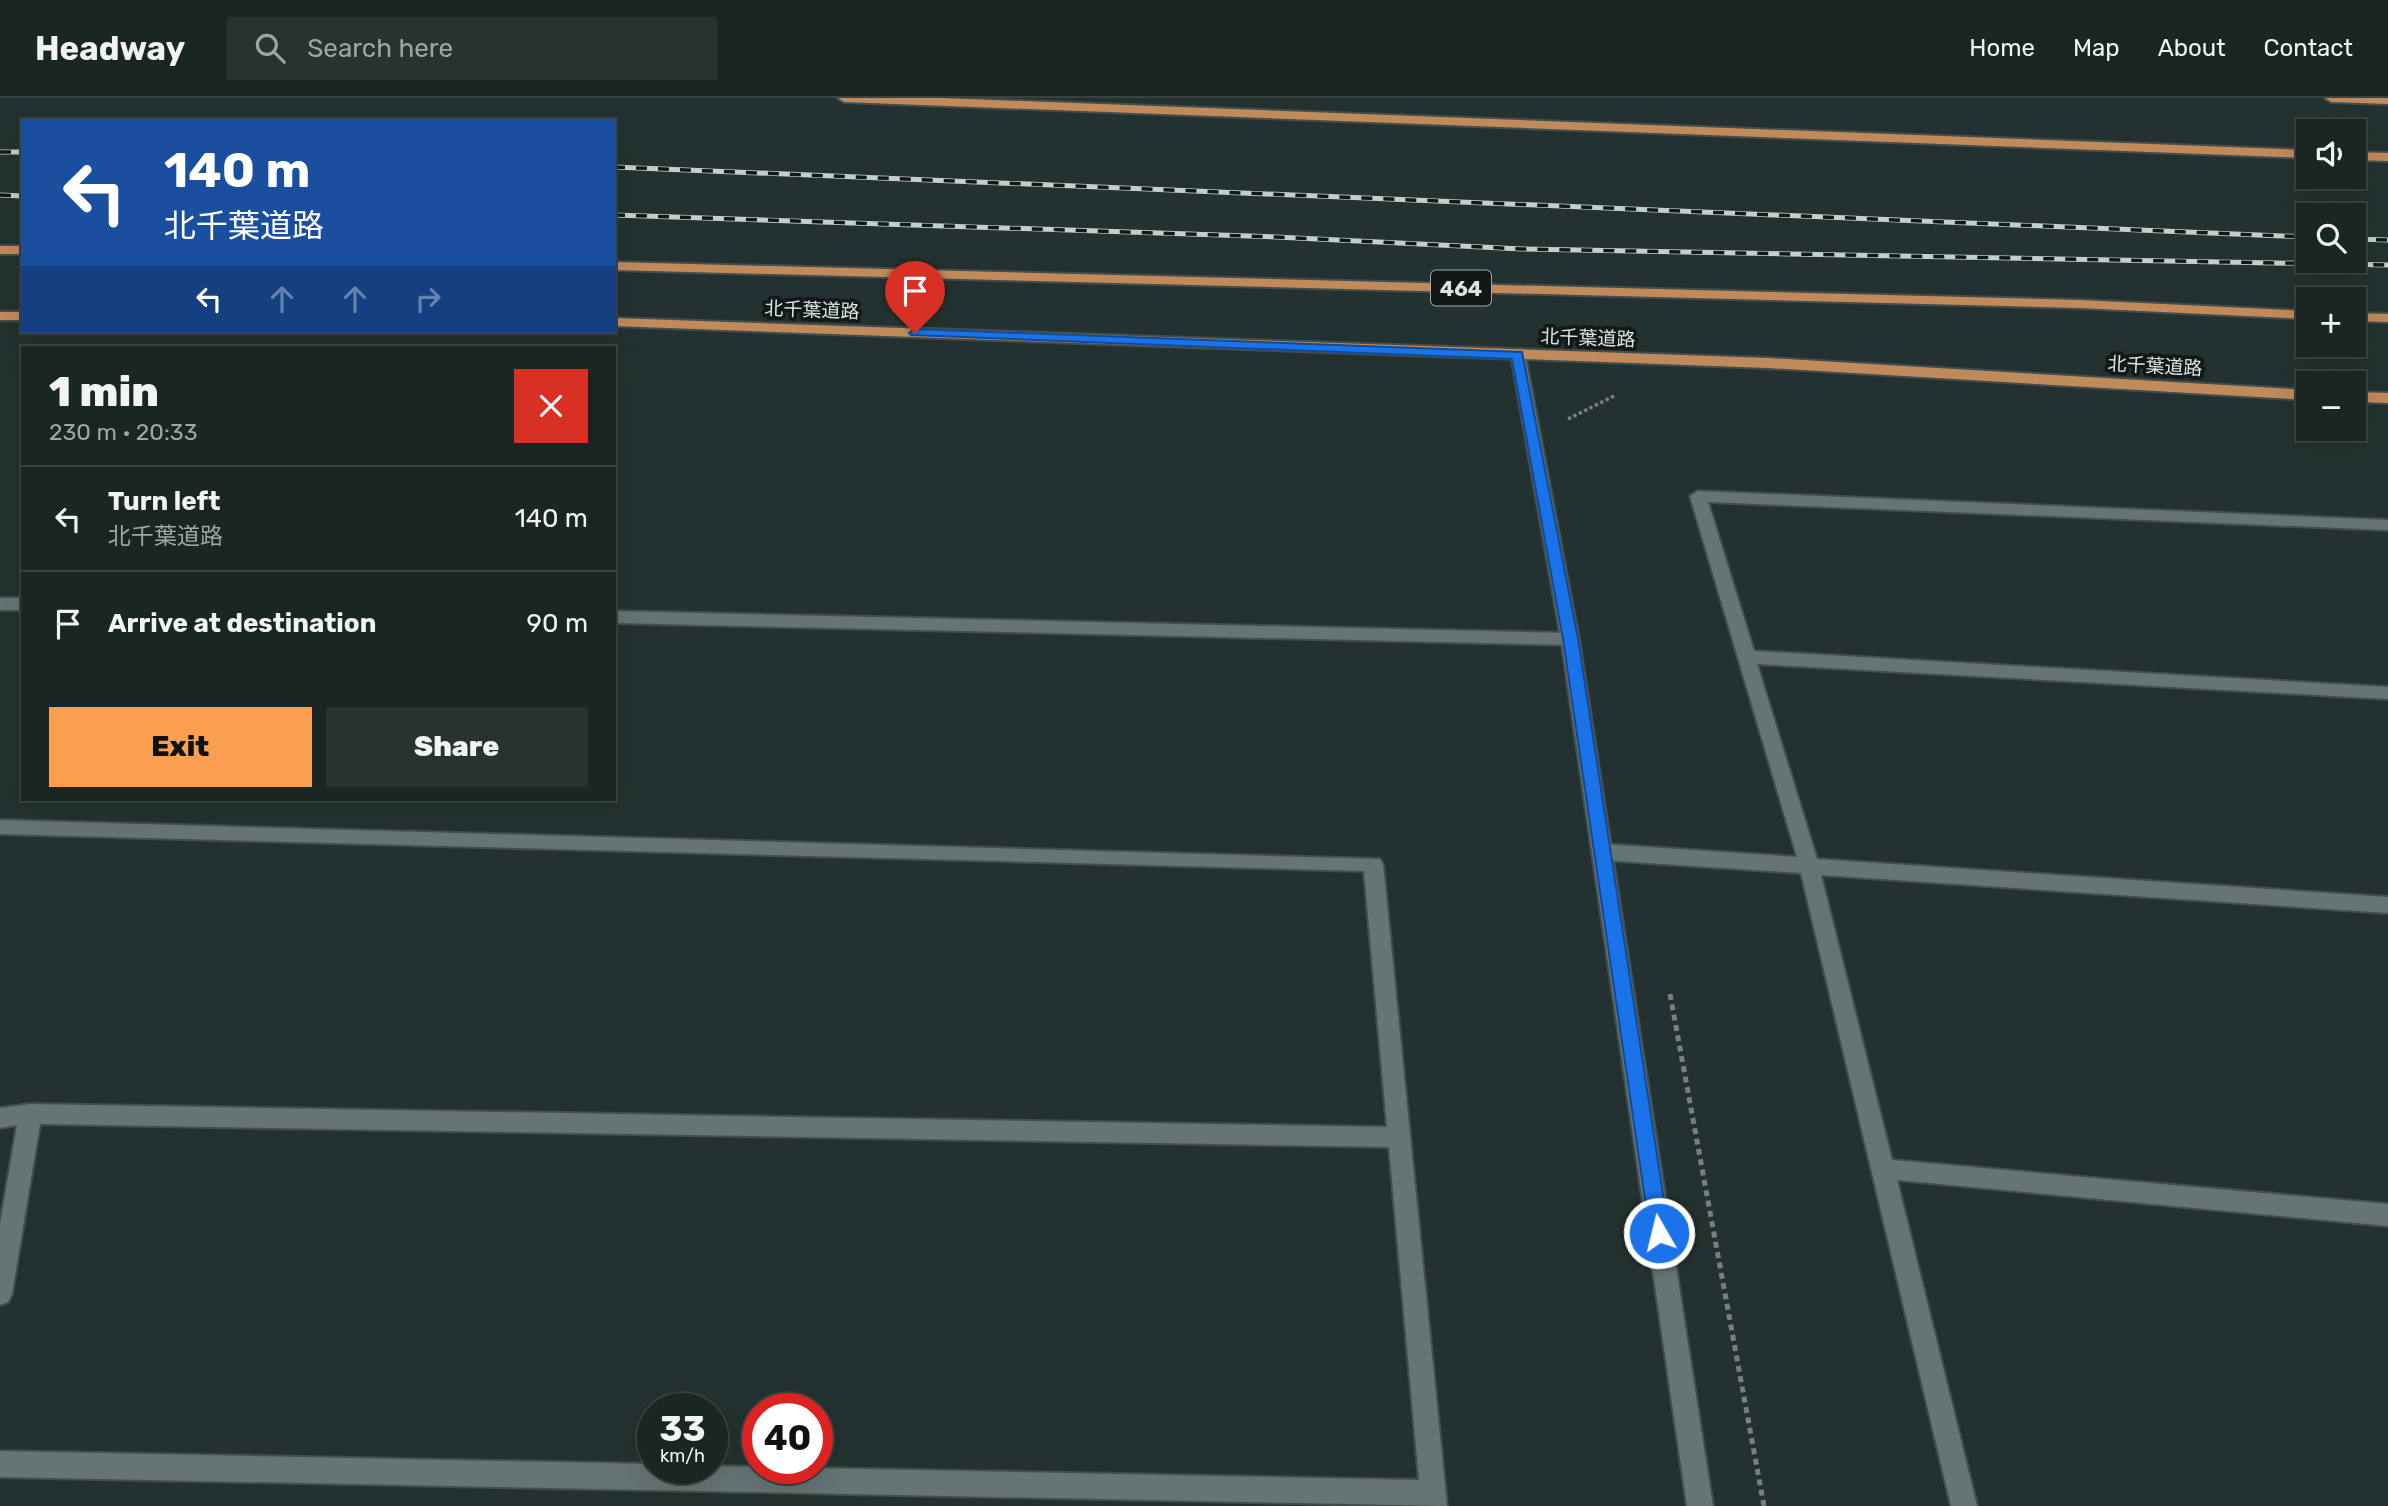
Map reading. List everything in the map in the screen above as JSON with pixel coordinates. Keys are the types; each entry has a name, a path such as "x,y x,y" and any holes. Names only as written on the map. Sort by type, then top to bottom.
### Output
{"highway":[{"path":"844,98 2296,154"},
{"path":"2332,98 2388,100"},
{"path":"2366,156 2388,157"},
{"path":"0,250 21,250"},
{"name":"北千葉道路","path":"616,266 2079,304 2296,314"},
{"path":"0,316 21,316"},
{"path":"2366,317 2388,318"},
{"name":"北千葉道路","path":"616,322 1768,363 2296,394"},
{"path":"2366,397 2388,398"}],"street":[{"path":"1518,355 1570,639 1700,1506"},
{"path":"1964,1506 1809,865 1698,496 2388,525"},
{"path":"0,604 21,604"},
{"path":"616,617 1570,639"},
{"path":"1745,657 2388,693"},
{"path":"0,827 1373,864 1433,1499 0,1464"},
{"path":"1602,852 2388,905"},
{"path":"0,1118 30,1114 1399,1137"},
{"path":"0,1294 30,1114"},
{"path":"1882,1169 2388,1215"}],"railway":[{"path":"0,152 21,152"},
{"path":"616,167 2296,237"},
{"path":"0,195 21,196"},
{"path":"616,215 1276,237 1522,249 2388,265"},
{"path":"2366,239 2388,240"}],"route":[{"path":"915,333 1518,355 1570,639 1659,1233"}]}
